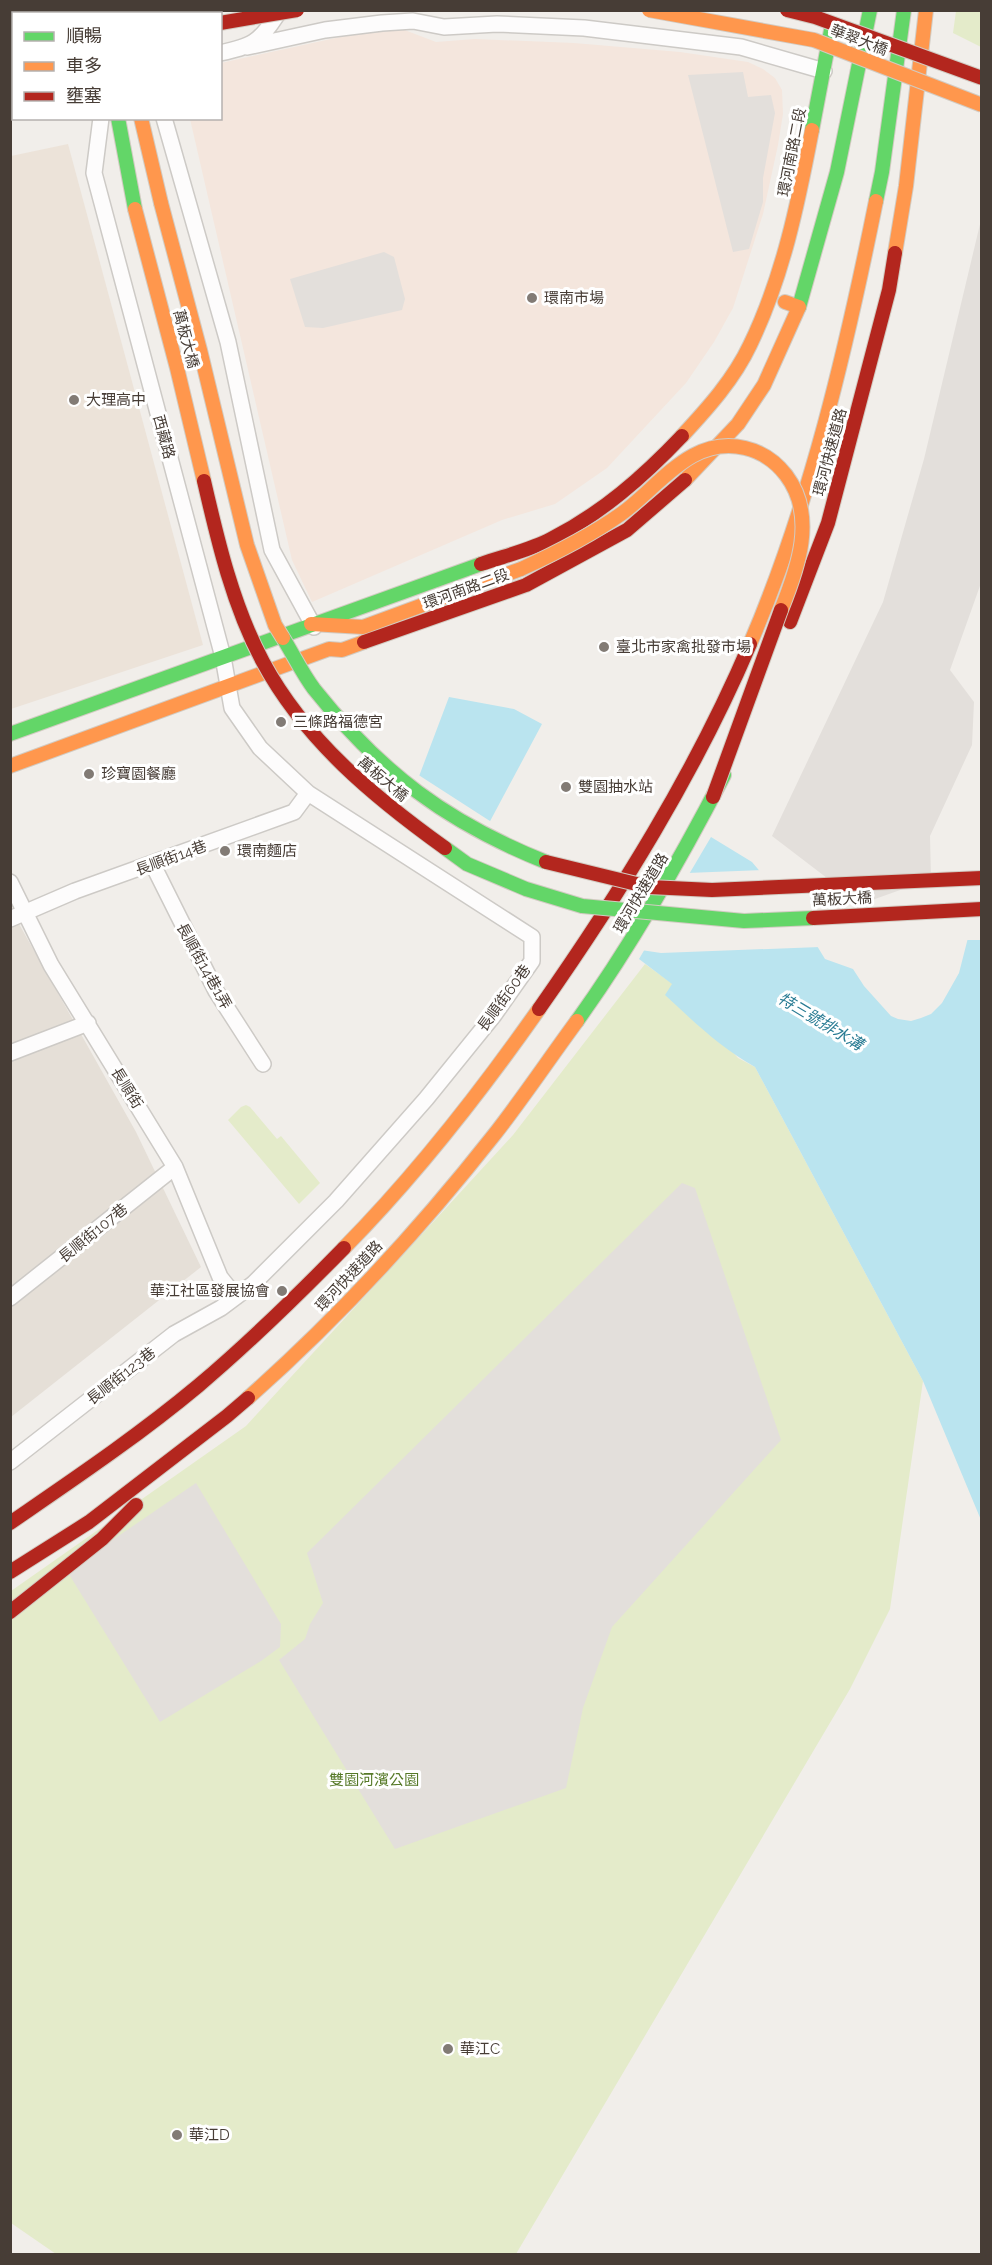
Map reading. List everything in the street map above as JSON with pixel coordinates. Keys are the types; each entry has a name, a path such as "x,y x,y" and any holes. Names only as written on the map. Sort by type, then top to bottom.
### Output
{"main road":[{"path":"10,12 18,10"},
{"path":"222,23 297,10"},
{"name":"華翠大橋","path":"649,10 814,40 981,105"},
{"name":"華翠大橋","path":"787,10 815,17 981,78"},
{"name":"環河南路二段","path":"10,735 311,624 550,540 609,505 653,467 699,418 728,382 750,345 770,296 797,211 834,10"},
{"name":"環河南路二段","path":"10,766 227,685 329,650 342,650 526,585 627,530 675,490 738,424 764,385 800,307 837,172 870,10"},
{"name":"環河快速道路","path":"10,1523 53,1496 172,1408 257,1336 337,1258 405,1185 471,1104 540,1010 584,946 674,796 735,682 792,535 852,321 882,172 904,10"},
{"name":"環河快速道路","path":"10,1572 89,1522 227,1416 304,1348 372,1277 434,1208 495,1134 616,966 683,855 713,797 766,682 828,523 889,290 906,186 926,10"},
{"name":"萬板大橋","path":"118,120 135,209 177,368 219,546 244,621 262,661 279,688 307,727 342,766 403,818 467,864 526,889 582,906 744,921 981,909"},
{"name":"萬板大橋","path":"141,120 247,545 275,626 313,687 367,749 407,785 449,815 502,844 549,862 649,887 712,890 981,878"},
{"path":"770,296 800,307"},
{"path":"311,624 363,627 521,569 589,536 624,512 693,454 731,445 760,453 776,463 790,478 799,495 803,533 793,576 713,797"},
{"path":"609,505 627,530"},
{"path":"10,1612 102,1539 227,1416"}],"street":[{"path":"247,47 259,39 280,10"},
{"path":"222,53 325,30 412,21 444,27 508,25 584,28 741,46 824,71"},
{"name":"西藏路","path":"101,120 94,173 224,657 227,685"},
{"path":"165,120 228,342 272,550 311,624 329,650"},
{"name":"長順街60巷","path":"227,685 232,708 260,748 308,794 532,938 532,961 494,1015 419,1107 336,1201 236,1298"},
{"name":"長順街14巷","path":"10,919 75,891 153,865 294,812 308,794"},
{"name":"長順街14巷1弄","path":"153,865 216,991 263,1064"},
{"name":"長順街","path":"10,882 51,965 175,1167 220,1277 236,1298"},
{"path":"10,1053 88,1023"},
{"name":"長順街107巷","path":"11,1297 175,1167"},
{"name":"長順街123巷","path":"10,1462 174,1334 236,1298"}],"shaded area":[{"name":"環南市場","path":"402,29 436,42 475,39 574,43 680,52 748,62 775,78 782,90 783,114 763,214 733,308 714,342 686,383 607,468 555,504 502,520 312,602 292,560 190,120 222,120 222,63 363,32"},
{"path":"743,72 748,97 771,95 775,113 763,178 763,202 749,249 733,252 688,75"},
{"name":"大理高中","path":"68,144 203,645 11,709 11,156"},
{"path":"981,220 981,583 950,670 974,702 972,745 930,836 931,879 861,904 772,836 883,602 924,459"},
{"path":"384,252 394,257 405,299 402,310 323,328 305,327 290,279"},
{"path":"10,908 136,1132 201,1267 11,1417"},
{"path":"682,1183 695,1188 781,1440 612,1627 583,1708 566,1788 395,1849 279,1660 305,1639 310,1624 323,1603 307,1553"},
{"path":"196,1483 281,1624 280,1647 261,1661 160,1722 67,1571"}],"green space":[{"path":"956,11 981,11 981,47 953,33"},
{"name":"雙園河濱公園","path":"645,964 673,984 738,1058 755,1067 923,1381 890,1609 850,1689 516,2254 56,2254 11,2223 11,1591 246,1426 513,1135"},
{"path":"246,1105 277,1139 281,1136 320,1183 299,1204 228,1120"}],"water":[{"path":"449,697 514,709 542,724 488,825 418,779"},
{"name":"特三號排水溝","path":"711,837 752,862 803,923 825,959 853,969 864,986 891,1016 898,1019 911,1021 921,1018 931,1014 942,1003 959,973 981,887 981,1520 923,1381 755,1067 697,1025 665,995 672,984 639,959"}],"pier":[{"path":"417,774 493,823 491,827 489,828 415,779"},
{"path":"763,870 805,921 820,947 661,953 641,950 687,873"},
{"path":"982,884 981,940 964,940 979,886"}],"traffic: fast":[{"path":"799,307 837,172 870,10"},
{"path":"876,201 904,10"},
{"path":"812,130 831,30"},
{"path":"118,120 135,209"},
{"path":"10,734 481,564"},
{"path":"283,638 314,689 364,746 390,770 446,812 510,847 546,862"},
{"path":"577,1021 655,901 724,775"},
{"path":"445,848 467,864 526,889 582,906 744,921 813,918"}],"traffic: slow":[{"path":"10,12 18,10"},
{"path":"649,10 814,40 982,105"},
{"path":"895,253 906,186 926,10"},
{"path":"141,120 161,203"},
{"path":"682,436 711,404 744,358 762,319 788,239 812,130"},
{"path":"750,644 791,537 824,426 839,370 876,201"},
{"path":"161,203 200,350 247,545 275,625 283,638"},
{"path":"135,209 204,481"},
{"path":"685,480 738,424 764,385 799,307 785,302"},
{"path":"521,569 572,544 609,522 692,456 708,449 726,446 745,448 763,455 782,470 795,491 801,507 802,542 781,610"},
{"path":"311,624 363,627 521,569"},
{"path":"10,766 329,649 342,650 364,642"},
{"path":"344,1248 397,1192 446,1133 494,1072 539,1009"},
{"path":"248,1398 314,1337 437,1205 505,1121 577,1021"}],"traffic: jam":[{"path":"119,12 126,10"},
{"path":"222,23 297,10"},
{"path":"787,10 815,17 982,78"},
{"path":"790,622 828,523 889,290 895,253"},
{"path":"481,564 543,543 588,518 637,480 682,436"},
{"path":"364,642 526,585 627,530 685,480"},
{"path":"204,481 221,550 243,619 252,641 280,690 299,717 343,765 367,787 445,848"},
{"path":"713,797 781,610"},
{"path":"539,1009 598,922 654,832 705,739 750,644"},
{"path":"546,862 649,887 712,890 982,878"},
{"path":"813,918 982,909"},
{"path":"10,1523 129,1440 198,1386 272,1319 344,1248"},
{"path":"10,1572 89,1522 248,1398"},
{"path":"10,1612 102,1539 136,1505"}],"place":[{"name":"環南市場","path":"532,298"},
{"name":"大理高中","path":"74,400"},
{"name":"臺北市家禽批發市場","path":"604,647"},
{"name":"三條路福德宮","path":"281,722"},
{"name":"珍寶園餐廳","path":"89,774"},
{"name":"雙園抽水站","path":"566,787"},
{"name":"環南麵店","path":"225,851"},
{"name":"華江社區發展協會","path":"282,1291"},
{"name":"華江C","path":"448,2049"},
{"name":"華江D","path":"177,2135"}]}
